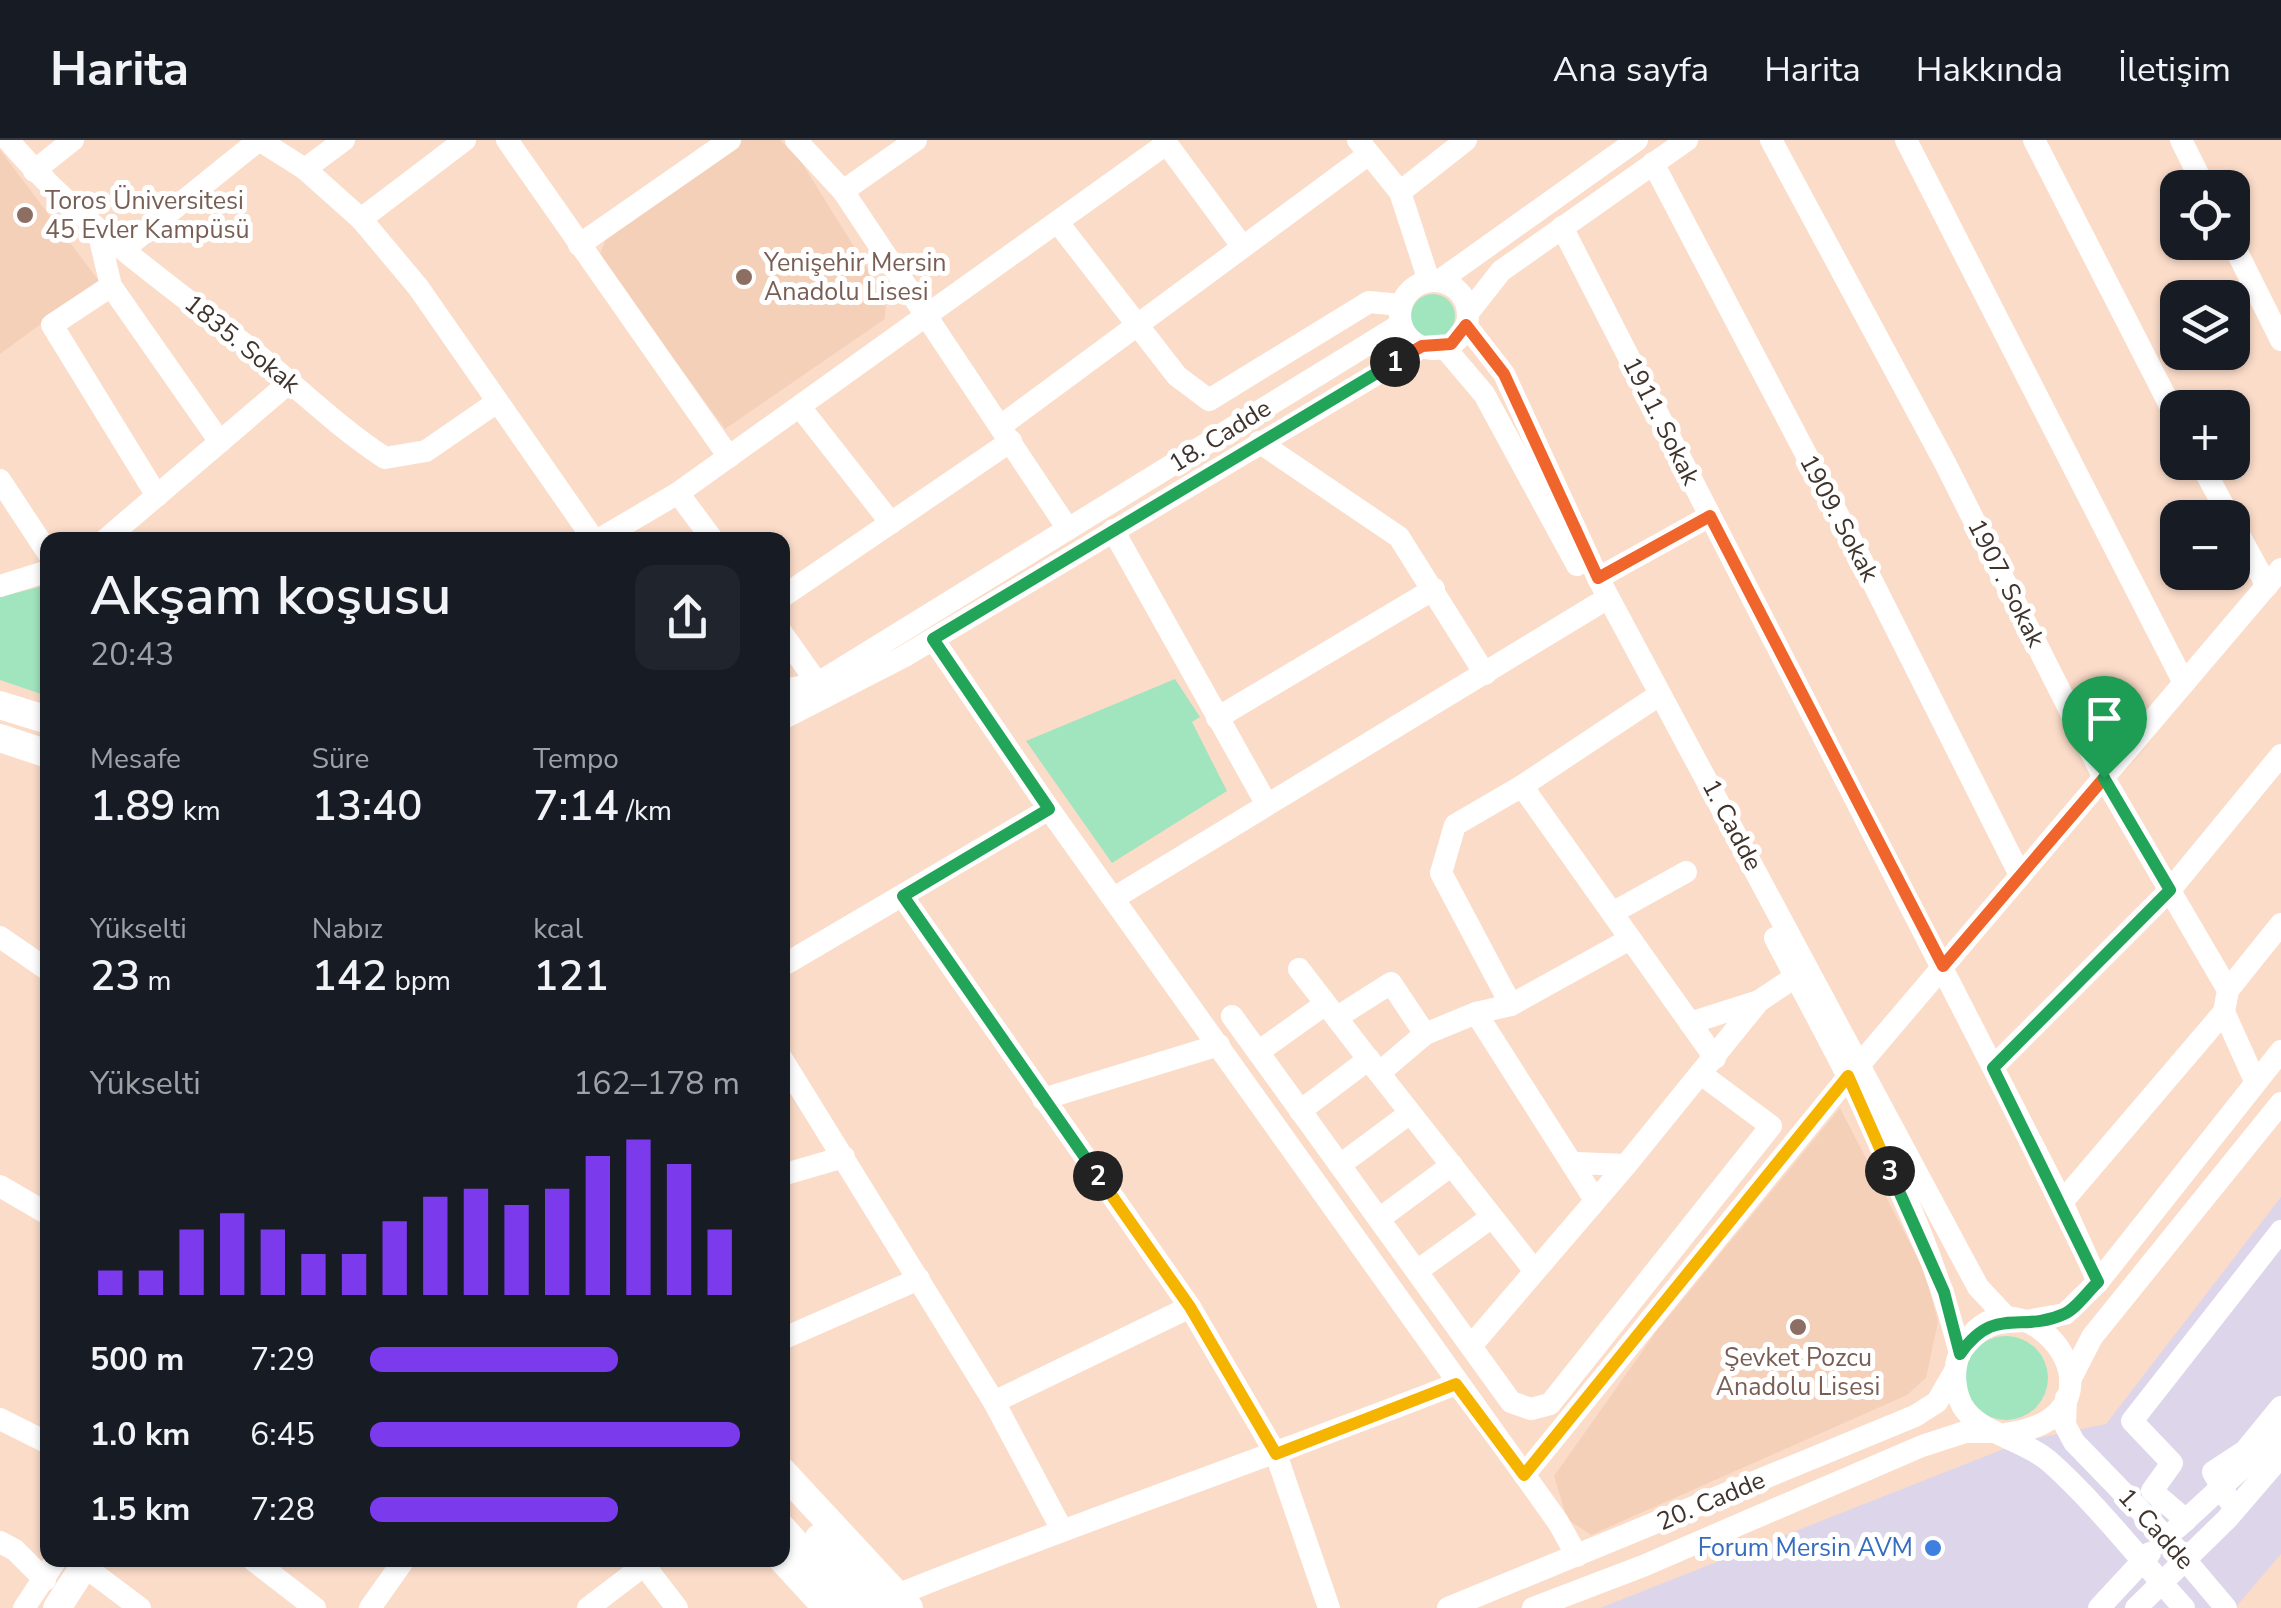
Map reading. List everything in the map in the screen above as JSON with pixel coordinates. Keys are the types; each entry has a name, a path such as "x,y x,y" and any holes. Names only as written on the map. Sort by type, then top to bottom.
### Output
{"main road":[{"path":"790,692 815,686"},
{"path":"0,705 40,718"},
{"path":"0,738 40,751"},
{"path":"790,1480 896,1604"},
{"path":"790,1504 896,1604"},
{"path":"790,1537 854,1608"},
{"path":"54,1608 64,1567"},
{"path":"789,1567 827,1608"}],"street":[{"name":"1835. Sokak","path":"8,140 98,231 291,382 338,426 385,458 426,451 497,402"},
{"path":"34,170 73,140"},
{"path":"124,249 259,140 305,169 361,219 418,288 590,532"},
{"path":"305,169 344,140"},
{"path":"361,219 465,140"},
{"path":"507,140 729,457"},
{"path":"579,245 730,140"},
{"path":"796,140 843,191 1068,529"},
{"path":"843,191 916,140"},
{"path":"1400,192 1466,140"},
{"path":"1401,314 1412,289 1434,281 1637,140"},
{"path":"1059,224 1178,376 1209,400 1369,302 1401,314 1433,347 1458,339 1467,319 1501,271 1687,140"},
{"name":"1907. Sokak","path":"1771,140 1944,461 2104,778 2170,890 2226,1001 2256,1081"},
{"path":"1906,140 2184,683"},
{"path":"2034,140 2163,390"},
{"path":"2182,140 2196,170"},
{"path":"610,532 678,493 1059,224 1165,142 1242,246"},
{"path":"790,593 891,524 1363,147 1400,192 1434,281 1459,292 1467,319"},
{"name":"1909. Sokak","path":"1652,163 1858,553 2020,875"},
{"name":"1911. Sokak","path":"1562,227 1943,966 2098,1282"},
{"path":"98,231 110,286 220,442"},
{"path":"2241,260 2281,340"},
{"path":"110,286 52,325 158,496"},
{"name":"18. Cadde","path":"790,700 1068,529 1401,314"},
{"name":"1. Cadde","path":"1467,319 1504,374 1598,578 1854,1070 1978,1288 2017,1320"},
{"name":"1. Cadde","path":"1433,347 1484,394 1795,977 1854,1070 1944,1292 1957,1362"},
{"name":"18. Cadde","path":"790,715 903,657 1258,442 1433,347"},
{"path":"115,532 291,382"},
{"path":"800,407 891,524"},
{"path":"1258,442 1400,537 1485,674"},
{"path":"0,480 40,541"},
{"path":"678,493 708,532"},
{"path":"1598,578 1710,516"},
{"path":"1113,530 1266,803"},
{"path":"1524,1475 1854,1070 2274,578 2250,546"},
{"path":"0,586 40,574"},
{"path":"1217,718 1434,588"},
{"path":"1114,898 1598,604"},
{"path":"933,639 1049,809 1524,1475 1577,1556"},
{"path":"790,646 815,686"},
{"path":"790,730 833,708 903,657"},
{"path":"1511,1005 1441,873 1454,824 1522,786 1650,702"},
{"path":"1993,1068 2170,890 2281,755"},
{"path":"1232,1016 1511,1402 1531,1409 1550,1404 1771,1126 1708,1066 1690,1024 1522,786"},
{"path":"790,961 1049,809"},
{"path":"1612,914 1686,872"},
{"path":"903,896 1190,1307 1276,1454 1329,1608"},
{"path":"2062,1202 2226,1001 2281,924"},
{"path":"0,937 40,964"},
{"path":"1300,1111 1425,1034 1476,1012 1511,1005 1630,939"},
{"path":"1299,969 1534,1270"},
{"path":"1690,1024 1759,1001 1795,977"},
{"path":"1258,1052 1391,983 1425,1034"},
{"path":"1470,1346 1626,1165 1759,1001"},
{"path":"1476,1012 1576,1164 1595,1200"},
{"path":"1043,1099 1219,1045"},
{"path":"2281,1051 2098,1282 2066,1314 1988,1325 1972,1336 1957,1362 1956,1392 1966,1411 2002,1433 2034,1430 2050,1420 2092,1337 2281,1103"},
{"path":"790,1072 994,1402 1061,1528"},
{"path":"1340,1165 1410,1113"},
{"path":"790,1173 844,1157"},
{"path":"1576,1164 1626,1165"},
{"path":"1379,1219 1452,1166"},
{"path":"0,1186 40,1209"},
{"path":"1417,1272 1492,1216"},
{"path":"2186,1520 2152,1491 2172,1462 2132,1422 2281,1230"},
{"path":"1515,1246 1566,1234"},
{"path":"790,1335 919,1279"},
{"path":"994,1402 1190,1307"},
{"path":"2017,1320 2058,1343 2068,1389"},
{"name":"20. Cadde","path":"1448,1608 1915,1416 1937,1402 1957,1362"},
{"path":"896,1604 1061,1528 1276,1454 1456,1384"},
{"name":"1. Cadde","path":"2068,1389 2065,1425 2074,1442 2166,1536 2226,1608"},
{"path":"2231,1515 2213,1472 2245,1451 2281,1407"},
{"path":"0,1419 40,1439"},
{"name":"20. Cadde","path":"1533,1608 1644,1566 1922,1446 1965,1432 2002,1433"},
{"path":"2099,1608 2166,1536 2281,1432"},
{"name":"1. Cadde","path":"2002,1433 2024,1441 2052,1463 2184,1608"},
{"path":"2136,1608 2231,1515 2281,1456"},
{"path":"0,1542 40,1558"},
{"path":"24,1608 63,1567"},
{"path":"66,1567 140,1608"},
{"path":"261,1567 315,1608"},
{"path":"370,1608 399,1567"},
{"path":"588,1608 639,1567"},
{"path":"649,1567 678,1608"}],"shaded area":[{"name":"Yenişehir Mersin Anadolu Lisesi","path":"741,140 780,140 800,160 886,298 885,319 725,429 599,257 608,233"},
{"name":"Toros Üniversitesi 45 Evler Kampüsü","path":"0,150 99,281 0,354"},
{"name":"Şevket Pozcu Anadolu Lisesi","path":"1840,1108 1925,1272 1938,1322 1926,1378 1907,1395 1591,1535 1567,1519 1554,1476 1656,1332"},
{"name":"Forum Mersin AVM","path":"2281,1197 2281,1554 2235,1608 1600,1608 2024,1441 2106,1424"}],"green space":[{"path":"1433,294 1448,301 1455,316 1448,331 1433,338 1418,331 1411,316 1418,301"},
{"path":"40,587 40,694 0,680 0,597"},
{"path":"1175,679 1200,717 1192,722 1227,791 1112,863 1026,741"},
{"path":"2006,1336 2022,1339 2036,1348 2045,1362 2045,1394 2036,1408 2022,1417 2006,1420 1990,1417 1976,1408 1967,1394 1964,1378 1967,1362 1976,1348 1990,1339"}],"place":[{"name":"Toros Üniversitesi 45 Evler Kampüsü","path":"25,215"},
{"name":"Yenişehir Mersin Anadolu Lisesi","path":"744,277"},
{"name":"Şevket Pozcu Anadolu Lisesi","path":"1798,1327"},
{"name":"Forum Mersin AVM","path":"1933,1548"}],"route":[{"path":"1466,325 1504,374 1598,578 1710,516 1772,628 1943,966 2104,778 2170,890 1993,1068 2098,1282 2066,1314 1988,1325 1972,1336 1960,1354 1944,1292 1848,1076 1524,1475 1456,1384 1276,1454 1190,1307 903,896 1049,809 933,639 1378,371 1422,346 1451,344 1466,325"}]}
